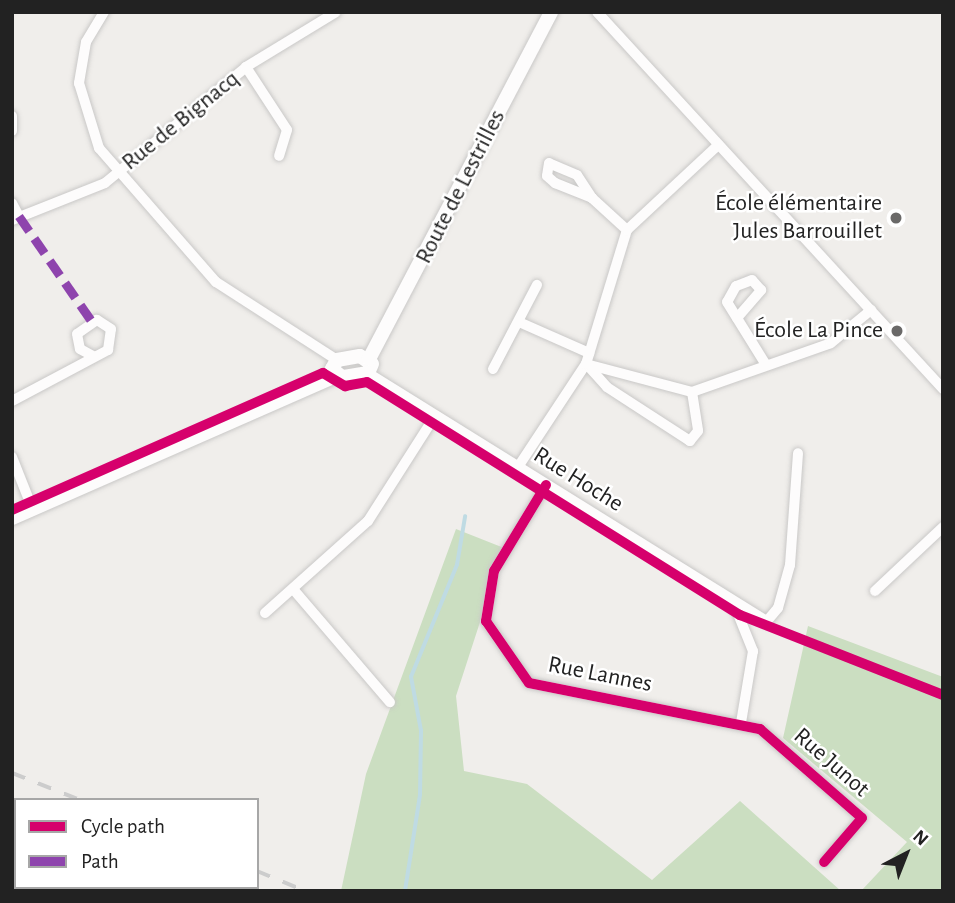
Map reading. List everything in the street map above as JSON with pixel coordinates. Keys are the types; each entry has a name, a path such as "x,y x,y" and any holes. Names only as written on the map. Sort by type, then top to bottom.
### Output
{"street":[{"path":"104,12 86,42 79,83 89,129 117,174 216,282 337,367"},
{"name":"Rue de Bignacq","path":"16,218 89,192 117,174 246,67 336,12"},
{"name":"Route de Lestrilles","path":"369,366 551,12"},
{"path":"597,12 943,389"},
{"name":"Rue de Bignacq","path":"246,67 287,130 279,156"},
{"path":"12,116 12,131"},
{"path":"518,467 588,358 627,230 718,145"},
{"path":"592,198 627,230"},
{"path":"12,203 16,218"},
{"path":"493,369 520,322 537,285"},
{"path":"520,322 588,358 692,392 831,343 871,310"},
{"path":"737,318 766,365"},
{"path":"12,401 86,368 93,356"},
{"path":"588,358 607,387 691,441 698,431 692,392"},
{"path":"12,518 337,367 369,366"},
{"name":"Rue Hoche","path":"369,366 435,416 734,604 767,621 778,608 790,562 798,453"},
{"path":"265,613 368,521 435,416"},
{"path":"12,457 33,509"},
{"name":"Rue Lannes","path":"546,485 494,571 486,621 530,683 741,723 760,729"},
{"path":"875,591 943,527"},
{"path":"293,589 390,702"},
{"path":"734,604 753,651 741,723"},
{"name":"Rue Junot","path":"760,729 862,818 824,862"}],"green space":[{"path":"456,529 504,548 456,696 464,771 527,784 652,880 740,801 841,891 341,891 366,774"},
{"path":"808,626 943,677 943,891 861,891 907,842 783,738"},
{"path":"152,889 252,889 252,891"}],"waterway":[{"path":"405,891 420,795 421,731 411,677 457,565 465,517"}],"railway":[{"path":"12,773 75,798"},
{"path":"259,872 305,891"}],"marked path":[{"path":"19,216 91,320"}],"cycle path":[{"path":"12,510 323,373 345,386 367,382 740,615 943,695"},
{"path":"546,485 494,571 486,621 529,683 760,729 862,818 824,862"}],"place":[{"name":"École élémentaire Jules Barrouillet","path":"896,218"},
{"name":"École La Pince","path":"897,331"}]}
